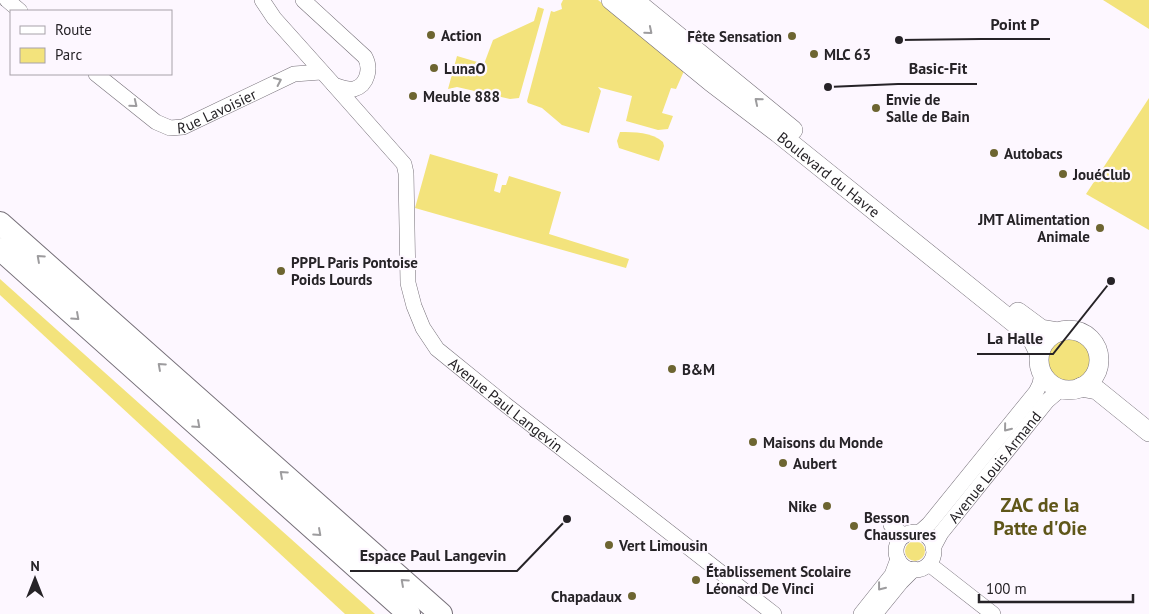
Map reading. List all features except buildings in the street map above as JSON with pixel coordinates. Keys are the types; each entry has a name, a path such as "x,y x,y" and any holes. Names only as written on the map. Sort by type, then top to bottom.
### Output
{"highway":[{"path":"0,223 441,614"},
{"path":"0,249 410,614"}],"main road":[{"name":"Boulevard du Havre","path":"611,0 1018,326 1032,339 1040,353"},
{"name":"Boulevard du Havre","path":"634,0 1031,322 1044,330 1058,332 1071,330 1087,336 1097,350 1098,364 1106,380 1114,389 1149,416"},
{"path":"1058,332 1046,340 1040,353 1039,364 1042,374 1048,381 1061,389 1081,387 1097,390 1149,432"},
{"path":"1081,387 1092,378 1098,364"}],"street":[{"path":"7,0 19,10"},
{"name":"Avenue Paul Langevin","path":"262,0 274,18 404,164 406,174 408,283 414,306 423,328 437,349 774,614"},
{"name":"Avenue Paul Langevin","path":"303,0 365,57 368,74 366,80 360,86 360,103 365,120"},
{"name":"Rue Lavoisier","path":"97,75 156,122 170,128 183,127 294,74 321,72"},
{"path":"334,85 347,89 354,89 360,86"},
{"name":"Avenue Louis Armand","path":"919,533 929,524 1036,392 1042,374"},
{"name":"Avenue Louis Armand","path":"934,548 941,534 1047,401 1061,389"},
{"path":"891,526 904,536"},
{"path":"914,532 919,533 929,538 934,548 932,559 928,564 919,569 914,569 904,566 896,554 898,544 904,536 914,532"},
{"path":"861,614 892,575 898,559"},
{"path":"928,564 993,614"},
{"path":"874,614 914,569"}],"green space":[{"path":"563,0 598,0 648,39 684,71 676,89 671,88 662,113 673,116 668,129 658,130 626,121 632,96 598,87 601,91 589,133 562,125 542,108 528,103 551,11 554,12 562,9 561,4"},
{"path":"1103,0 1149,0 1149,29"},
{"path":"538,7 544,9 519,98 510,99 457,87 448,89 457,56 484,64 493,40 534,21"},
{"path":"1149,98 1149,230 1086,194"},
{"path":"620,132 643,133 659,139 663,142 664,146 659,161 619,148 617,141"},
{"path":"430,154 498,174 494,191 500,193 502,185 506,185 509,176 561,192 549,234 629,259 626,268 415,208"},
{"path":"0,279 375,614 345,614 0,295"},
{"path":"1074,337 1086,343 1091,351 1091,369 1086,377 1078,382 1064,383 1052,377 1047,369 1046,355 1052,343 1060,338"},
{"path":"915,541 922,544 925,551 922,558 915,561 908,558 905,551 908,544"}],"place":[{"name":"Action","path":"431,35"},
{"name":"Fête Sensation","path":"792,36"},
{"name":"Point P","path":"899,40"},
{"name":"MLC 63","path":"814,54"},
{"name":"LunaO","path":"434,68"},
{"name":"Basic-Fit","path":"828,87"},
{"name":"Meuble 888","path":"413,96"},
{"name":"Envie de Salle de Bain","path":"876,108"},
{"name":"Autobacs","path":"994,153"},
{"name":"JouéClub","path":"1063,174"},
{"name":"JMT Alimentation Animale","path":"1100,228"},
{"name":"PPPL Paris Pontoise Poids Lourds","path":"281,271"},
{"name":"La Halle","path":"1111,281"},
{"name":"B&M","path":"672,369"},
{"name":"Maisons du Monde","path":"753,442"},
{"name":"Aubert","path":"783,463"},
{"name":"Nike","path":"827,506"},
{"name":"Espace Paul Langevin","path":"567,519"},
{"name":"Besson Chaussures","path":"854,526"},
{"name":"Vert Limousin","path":"609,545"},
{"name":"Établissement Scolaire Léonard De Vinci","path":"696,580"},
{"name":"Chapadaux","path":"632,596"}],"district":[{"name":"ZAC de la Patte d'Oie","path":"1040,516"}]}
